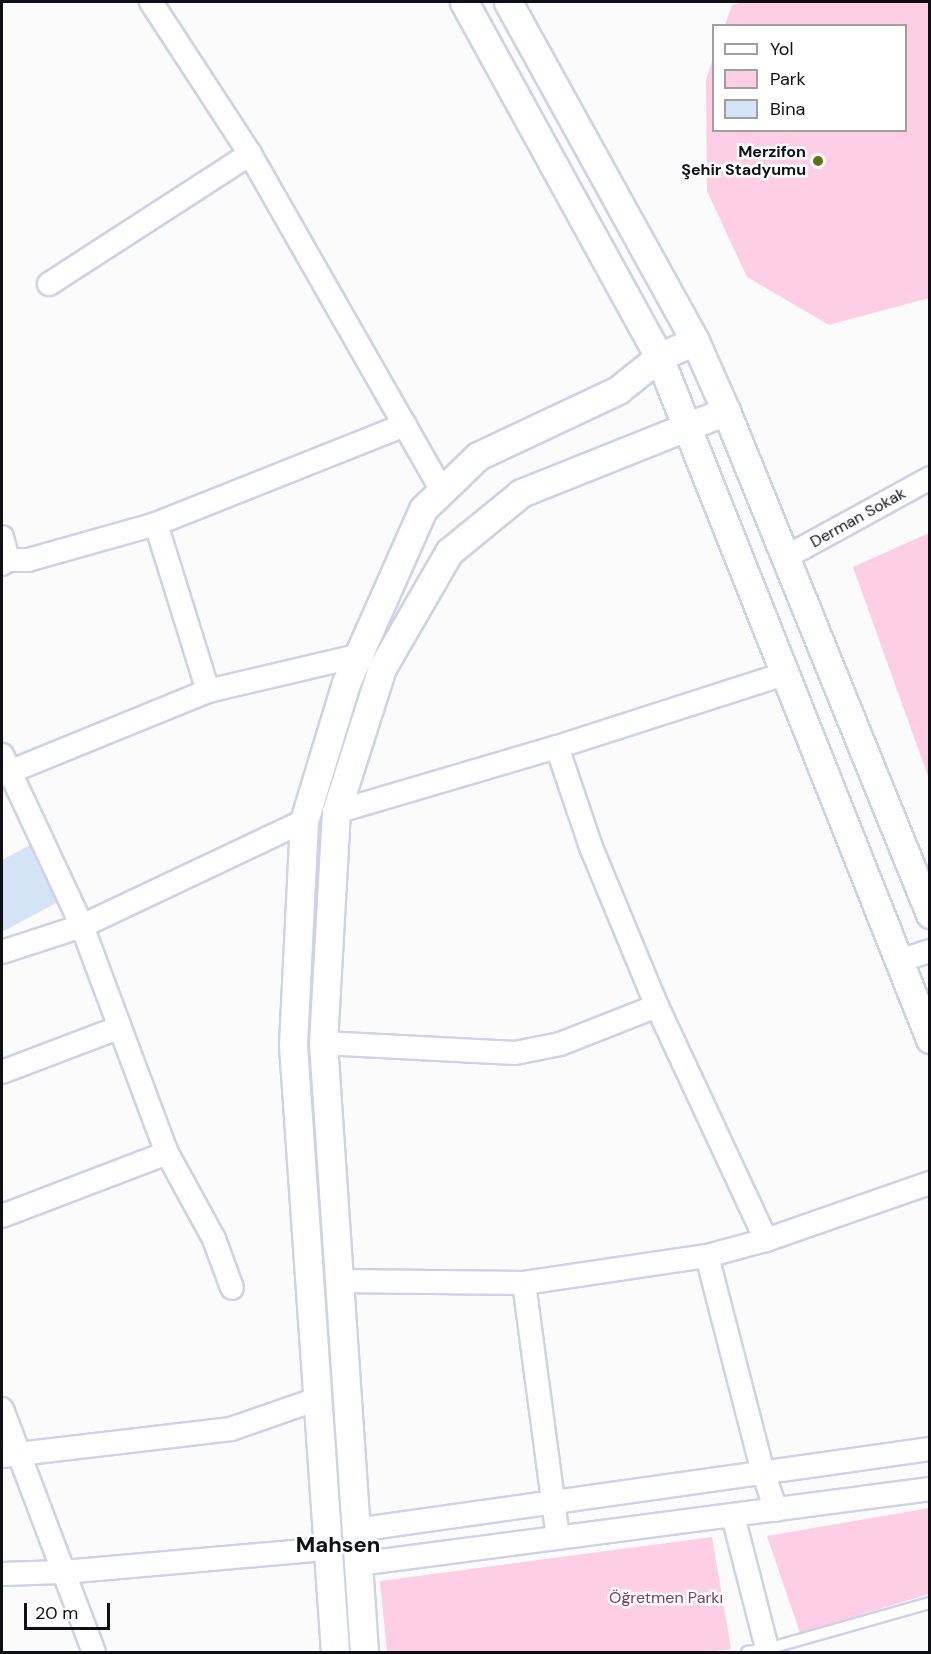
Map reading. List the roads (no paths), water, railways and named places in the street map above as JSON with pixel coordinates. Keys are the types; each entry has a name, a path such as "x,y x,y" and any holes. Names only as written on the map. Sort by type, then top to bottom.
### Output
{"street":[{"path":"152,2 250,154 442,491"},
{"path":"464,2 659,357 930,1039"},
{"path":"508,2 695,340 786,557 930,914"},
{"path":"49,284 250,154"},
{"path":"335,1653 293,1045 304,821 346,683 423,509 478,456 618,390 659,357 695,340"},
{"path":"364,1653 323,1043 336,812 382,668 449,552 520,493 726,411"},
{"path":"2,537 5,562 28,560 156,524 405,425"},
{"name":"Derman Sokak","path":"786,557 930,478"},
{"path":"156,524 208,691"},
{"path":"232,1288 214,1239 167,1153 118,1028 82,926 4,767 208,691 357,656"},
{"path":"336,812 557,747 785,674"},
{"path":"557,747 591,847 657,1006 766,1240"},
{"path":"2,952 82,926 304,821"},
{"path":"899,961 930,951"},
{"path":"323,1043 515,1053 560,1044 657,1006"},
{"path":"2,1072 118,1028"},
{"path":"2,1216 167,1153"},
{"path":"339,1281 524,1283 707,1256 766,1240 930,1184"},
{"path":"707,1256 763,1472 776,1510"},
{"path":"524,1283 558,1538"},
{"path":"10,1455 231,1429 318,1399"},
{"path":"2,1409 10,1455 63,1572 94,1653"},
{"path":"356,1530 930,1449"},
{"path":"358,1564 930,1489"},
{"path":"733,1516 761,1652"},
{"path":"2,1574 63,1572 328,1549"}],"lane":[{"path":"761,1652 930,1604"}],"place":[{"name":"Merzifon Şehir Stadyumu","path":"818,161"}],"district":[{"name":"Mahsen","path":"338,1545"}],"park label":[{"name":"Öğretmen Parkı","path":"666,1598"}]}
